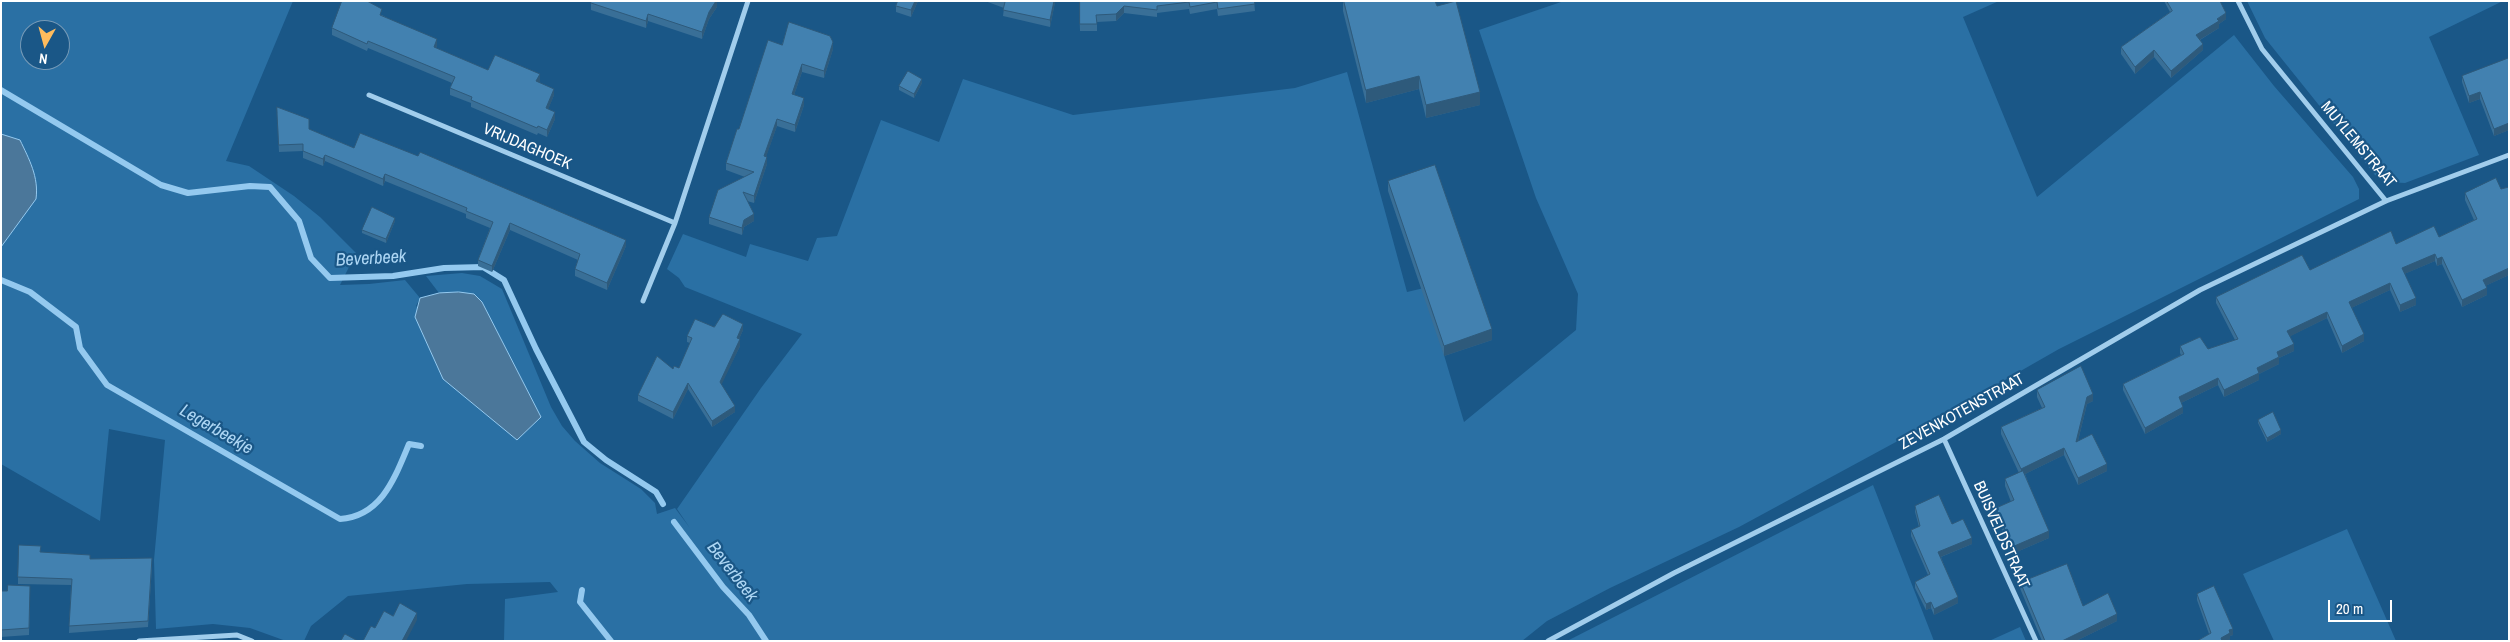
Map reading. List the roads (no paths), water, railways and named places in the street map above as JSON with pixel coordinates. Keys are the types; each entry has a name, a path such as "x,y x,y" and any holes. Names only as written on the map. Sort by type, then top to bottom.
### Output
{"street":[{"path":"643,301 675,223 748,1"},
{"name":"MUYLEMSTRAAT","path":"2238,1 2262,49 2386,201 2509,155"},
{"name":"VRIJDAGHOEK","path":"369,95 675,223"},
{"name":"ZEVENKOTENSTRAAT","path":"1548,641 1674,573 1944,439 2200,290 2386,201"},
{"name":"BUISVELDSTRAAT","path":"1944,439 2036,641"},
{"path":"138,641 237,636 252,641"}],"waterway":[{"name":"Beverbeek","path":"1,90 161,185 188,193 250,186 270,187 299,221 311,258 330,278 393,276 444,268 483,267 504,280 536,349 584,442 606,460 656,492 663,504"},
{"name":"Legerbeekje","path":"1,280 30,292 76,327 80,348 107,385 340,519 367,511 377,503 392,481 409,444 421,446"},
{"name":"Beverbeek","path":"674,522 723,587 749,615 766,641"},
{"name":"Legerbeekje","path":"582,590 580,602 611,641"}]}
